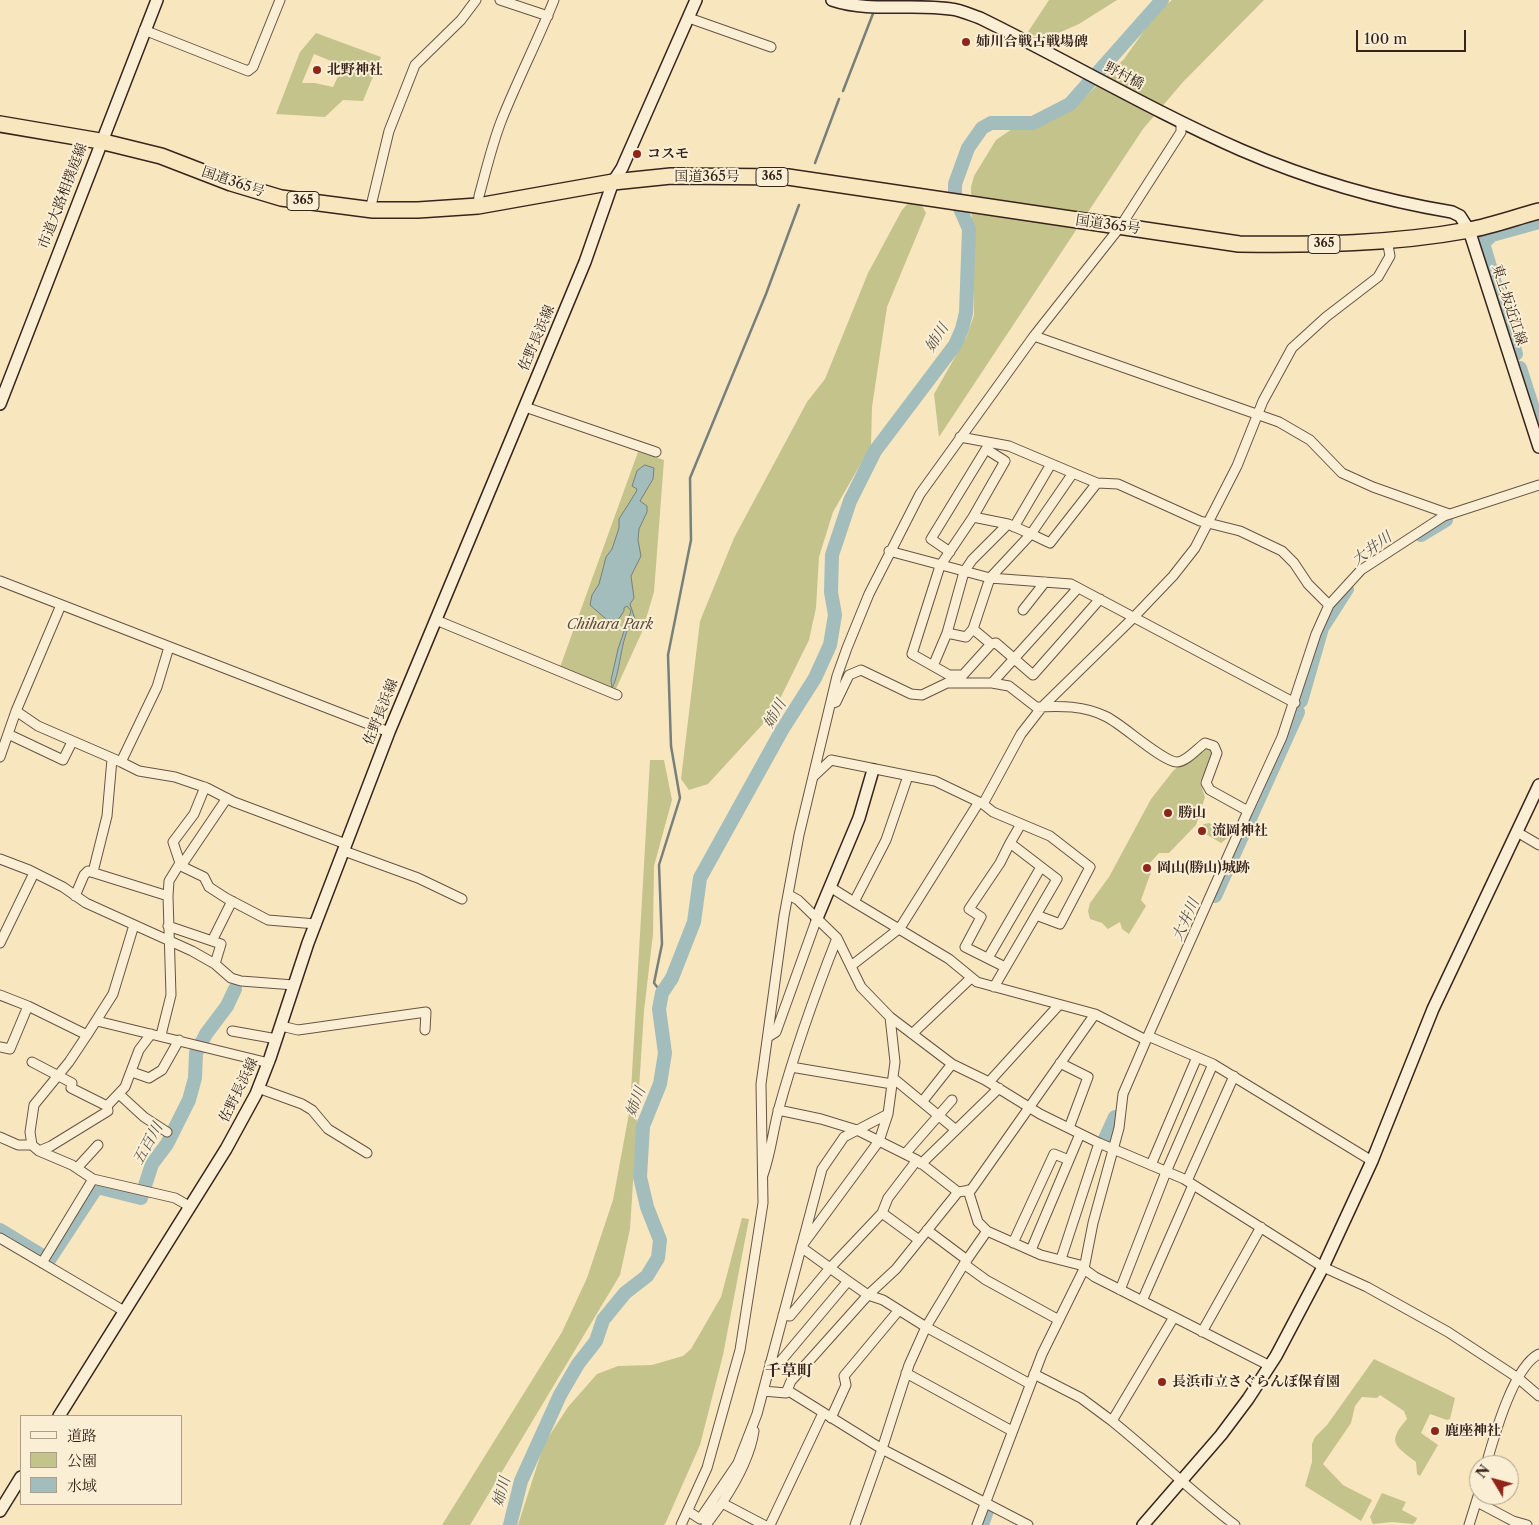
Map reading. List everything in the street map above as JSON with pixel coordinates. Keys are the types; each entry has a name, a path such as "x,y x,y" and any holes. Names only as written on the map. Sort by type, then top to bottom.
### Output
{"highway":[{"name":"国道365号","path":"0,124 100,141 161,156 231,183 281,198 370,210 418,210 478,206 613,182 671,176 788,177 1239,244 1310,245 1387,240 1469,230 1539,211"}],"street":[{"name":"市道大路相撲庭線","path":"0,404 100,141 157,0"},
{"path":"144,30 248,71 254,66 280,0"},
{"path":"370,210 389,131 415,65 461,20 476,0"},
{"path":"500,0 548,16"},
{"path":"478,206 479,196 501,122 554,0"},
{"name":"佐野長浜線","path":"60,1415 237,1129 258,1088 316,924 388,732 585,262 613,182 622,168 690,18 696,0"},
{"name":"野村橋","path":"832,0 864,8 919,6 953,9 980,18 1177,120 1243,151 1295,171 1392,202 1452,212 1460,216 1469,230"},
{"path":"690,18 771,47"},
{"path":"681,1525 707,1468 719,1432 740,1350 762,1203 761,1084 799,835 837,676 847,648 889,551 920,494 1181,132 1177,120"},
{"name":"東上坂近江線","path":"1469,230 1539,447"},
{"path":"850,966 900,928 981,803 1021,734 1042,707 1173,576 1195,548 1238,466 1263,401 1292,348 1326,317 1378,277 1390,256 1387,240"},
{"path":"1034,336 1278,422 1310,440 1342,473 1449,514"},
{"path":"525,407 656,452"},
{"path":"960,437 1009,446 1097,483 1118,484 1208,523 1240,531 1282,551 1294,563 1308,584 1329,605"},
{"path":"950,552 930,539 986,449 1006,461 973,517 950,552 940,566 912,654 949,675 963,675 991,644"},
{"path":"933,666 947,633 964,572 972,560 1011,525 1051,464"},
{"path":"947,633 966,637 973,629 990,578 1031,534 1073,473"},
{"path":"973,517 1011,525 1050,543 1097,483"},
{"path":"977,1525 1042,1354 1084,1267 1093,1223 1119,1128 1123,1094 1282,737 1295,703 1316,634 1329,605 1361,570 1449,514 1539,485"},
{"path":"889,551 990,578 1071,584 1295,703"},
{"path":"0,581 388,732"},
{"path":"1023,610 1045,582"},
{"path":"992,682 1078,588"},
{"path":"973,629 991,644 996,643 1012,659 1033,675 1100,599"},
{"path":"0,757 16,711 61,604"},
{"path":"436,620 617,695"},
{"path":"121,762 157,687 169,647"},
{"path":"831,703 836,702 849,675 861,670 910,694 922,695 947,683 992,682 1009,686 1036,707 1065,706 1100,714 1122,726 1166,758 1175,762 1183,760 1205,743 1211,744 1216,748 1217,753 1206,784 1210,790 1248,811"},
{"path":"16,711 38,726 138,771 175,777 206,788 418,878 462,899"},
{"path":"8,734 63,760 72,742"},
{"path":"93,872 107,816 112,758"},
{"path":"814,776 831,760 935,781 981,803 993,812 1050,836 1090,867 1060,924 1036,915"},
{"path":"768,1037 776,1032 817,918 859,818 873,770"},
{"path":"854,902 886,840 908,776"},
{"path":"1143,1525 1226,1428 1270,1366 1322,1267 1372,1161 1433,1009 1539,785"},
{"path":"206,788 194,814 173,842 180,865 204,878 209,887 268,920 316,924"},
{"path":"161,1036 171,995 168,940 169,881 227,798"},
{"path":"1006,967 965,947 982,918 968,909 1000,863 1021,824"},
{"path":"1517,832 1539,844"},
{"path":"994,987 1056,879 1010,843"},
{"path":"0,859 63,887 75,896 215,964 231,978 241,981 294,985"},
{"path":"988,958 1041,867"},
{"path":"75,896 84,874 88,871 168,896"},
{"path":"0,943 34,873"},
{"path":"830,887 949,959 976,982 1058,1006 1095,1014 1147,1038 1213,1064 1372,1161"},
{"path":"789,895 798,900 837,938 861,987 890,1017 952,1064 989,1082 1029,1107 1080,1134 1190,1183 1261,1226 1322,1267 1367,1287 1448,1332 1518,1378 1539,1396"},
{"path":"212,941 232,901"},
{"path":"35,1148 30,1132 34,1105 58,1076 98,1021 113,994 134,925"},
{"path":"168,926 221,944 215,964"},
{"path":"762,1180 771,1154 778,1110 800,1035 837,938"},
{"path":"912,1034 972,978"},
{"path":"0,995 28,1006 87,1035"},
{"path":"0,1047 10,1049 28,1006"},
{"path":"989,1082 1058,1006"},
{"path":"281,1026 298,1030 426,1012 425,1030"},
{"path":"763,1391 786,1393 791,1381 868,1295 896,1269 958,1192 971,1190 1095,1014"},
{"path":"801,1247 879,1141 888,1114 895,1062 890,1017"},
{"path":"98,1021 207,1046 268,1063"},
{"path":"232,1031 277,1038"},
{"path":"35,1148 51,1146 108,1111 107,1106 119,1094 132,1072 139,1050 151,1034"},
{"path":"132,1072 149,1078 162,1070 171,1058 179,1040"},
{"path":"1150,1165 1197,1057"},
{"path":"32,1062 72,1083 71,1088 107,1106"},
{"path":"1060,1063 1088,1076 1069,1128"},
{"path":"922,1102 952,1064"},
{"path":"1120,1290 1166,1172 1213,1064"},
{"path":"791,1067 892,1081 922,1102 956,1130"},
{"path":"1142,1301 1234,1076"},
{"path":"258,1088 302,1104 312,1110 328,1129 367,1153"},
{"path":"783,1315 790,1316 830,1268 882,1214 888,1198 919,1162 956,1130 999,1088"},
{"path":"119,1094 144,1117 167,1132"},
{"path":"905,1154 952,1100"},
{"path":"778,1110 821,1119 857,1130 919,1162 958,1192"},
{"path":"701,1523 722,1503 732,1488 752,1444 757,1414 822,1168 844,1137 888,1114"},
{"path":"1031,1250 1080,1134"},
{"path":"0,1137 18,1145 35,1148 77,1168 93,1179 175,1198 188,1206"},
{"path":"1061,1259 1099,1143"},
{"path":"77,1168 98,1144"},
{"path":"1013,1242 1054,1154 1069,1160"},
{"path":"42,1263 93,1179"},
{"path":"968,1190 978,1222 986,1231 1031,1250 1084,1267 1120,1290 1270,1366"},
{"path":"882,1214 919,1240"},
{"path":"1202,1332 1261,1226"},
{"path":"927,1230 986,1280 1059,1320"},
{"path":"855,1525 906,1373 926,1327 986,1231"},
{"path":"0,1238 124,1311"},
{"path":"801,1247 868,1295 883,1300 926,1327 1030,1384"},
{"path":"770,1363 780,1362 848,1281"},
{"path":"770,1525 827,1415 846,1385 844,1376 899,1310"},
{"path":"1112,1421 1174,1317"},
{"path":"1489,1455 1500,1414 1518,1378 1537,1358"},
{"path":"906,1373 1012,1432"},
{"path":"1034,1374 1081,1398 1112,1421 1182,1479 1207,1503 1236,1525"},
{"path":"787,1390 882,1449 1028,1525"},
{"path":"701,1523 738,1462 757,1414"},
{"path":"0,1511 20,1479"},
{"path":"722,1503 764,1525"},
{"path":"1469,1525 1475,1505"},
{"path":"1490,1505 1513,1521 1526,1525"},
{"path":"688,1512 701,1523"}],"green space":[{"path":"1049,0 1117,0 1079,24 1040,41 1024,38"},
{"path":"1172,0 1264,0 1183,82 1143,129 939,437 934,394 967,336 974,315 971,187 974,176 996,140 1015,127 1039,126 1079,103 1124,59 1156,14"},
{"path":"316,33 381,57 363,101 343,100 325,117 276,114 300,52","holes":["314,54 343,66 333,87 315,83 302,83"]},
{"path":"910,201 921,204 926,213 887,307 872,407 871,446 833,512 819,557 816,608 809,640 773,713 708,784 689,790 681,779 700,621 734,538 807,402 825,379 868,273 902,210"},
{"name":"Chihara Park","path":"638,452 664,460 654,592 642,632 615,691 559,670"},
{"path":"1202,744 1215,749 1200,782 1205,797 1196,825 1169,853 1159,853 1149,864 1151,872 1141,900 1146,906 1129,934 1122,929 1120,922 1108,929 1102,923 1090,919 1088,911 1090,903 1109,877 1151,799 1173,771"},
{"path":"650,760 664,760 672,800 654,866 653,934 644,1011 630,1229 620,1275 470,1525 442,1525 562,1332 587,1278 613,1200 630,1108"},
{"path":"1209,823 1229,832 1230,836 1221,843 1199,830 1204,824"},
{"path":"742,1218 749,1219 723,1355 700,1445 664,1525 518,1525 544,1444 568,1407 597,1374 618,1366 652,1365 683,1356 691,1349 721,1297"},
{"path":"1374,1359 1455,1398 1450,1419 1447,1420 1430,1414 1421,1433 1438,1445 1420,1476 1417,1474 1416,1462 1402,1451 1396,1443 1397,1433 1407,1419 1404,1411 1380,1395 1377,1398 1362,1397 1355,1406 1351,1423 1323,1464 1343,1485 1372,1500 1361,1521 1305,1486 1312,1462 1312,1444 1315,1437 1327,1425"},
{"path":"1382,1493 1406,1502 1402,1510 1417,1518 1416,1521 1413,1524 1392,1522 1373,1524 1370,1517"}],"water":[{"path":"645,465 654,468 653,479 640,501 647,506 647,512 639,529 638,540 641,556 631,576 634,598 630,604 635,619 626,633 618,671 612,688 611,680 618,649 631,611 627,606 618,620 607,620 590,605 592,595 599,584 606,557 612,549 619,528 619,519 636,492 637,489 632,486 637,471"}],"waterway":[{"name":"姉川","path":"510,1525 521,1481 560,1395 578,1364 596,1341 603,1320 625,1293 647,1276 658,1258 660,1240 647,1207 640,1177 643,1126 660,1084 665,1053 659,1009 662,993 672,978 694,922 700,878 782,730 815,678 830,645 835,615 831,592 832,555 850,501 875,451 955,345 962,329 966,313 969,229 955,197 955,184 968,148 982,128 991,123 1033,123 1070,104 1162,0"},
{"path":"843,91 874,11"},
{"path":"815,163 839,99"},
{"path":"662,993 654,983 662,944 659,865 680,798 671,746 668,655 691,540 690,478 766,294 799,205"},
{"name":"大井川","path":"1516,354 1483,243 1492,235 1539,222"},
{"name":"大井川","path":"1520,368 1539,427"},
{"name":"大井川","path":"1421,535 1446,520"},
{"name":"大井川","path":"1301,701 1322,628 1347,589"},
{"name":"大井川","path":"1215,896 1298,712"},
{"name":"五百川","path":"0,1230 49,1260 97,1187 141,1198 152,1164 167,1144 189,1100 195,1078 196,1053 206,1034 227,1006 235,989"},
{"name":"大井川","path":"1105,1139 1115,1117"},
{"name":"大井川","path":"982,1525 988,1508"}],"place":[{"name":"姉川合戦古戦場碑","path":"966,42"},
{"name":"北野神社","path":"317,70"},
{"name":"コスモ","path":"637,154"},
{"name":"勝山","path":"1168,813"},
{"name":"流岡神社","path":"1202,831"},
{"name":"岡山(勝山)城跡","path":"1147,868"},
{"name":"長浜市立さぐらんぼ保育園","path":"1162,1382"},
{"name":"鹿座神社","path":"1435,1431"}],"district":[{"name":"千草町","path":"789,1371"}]}
